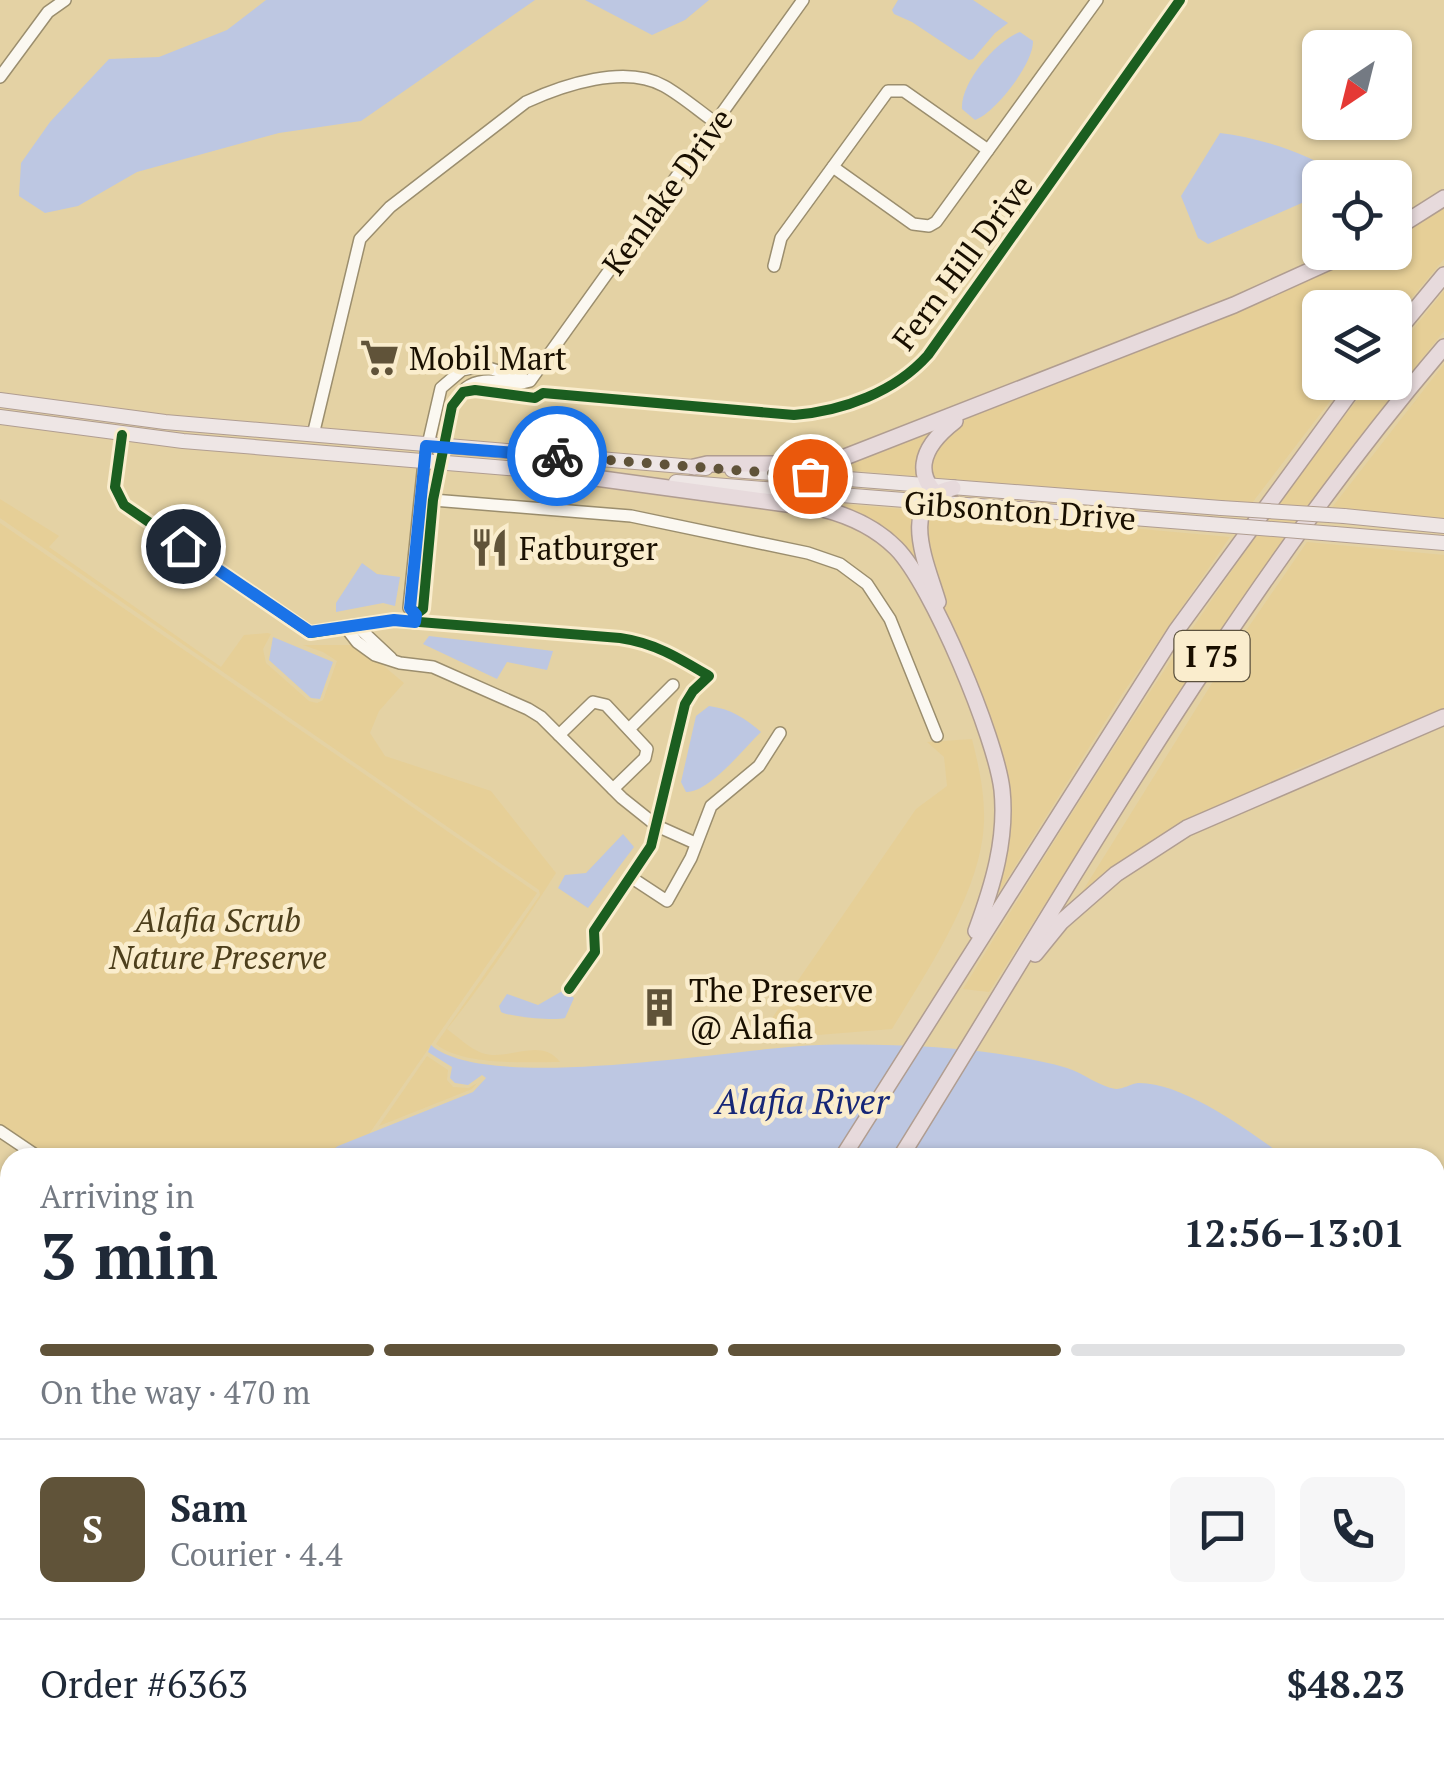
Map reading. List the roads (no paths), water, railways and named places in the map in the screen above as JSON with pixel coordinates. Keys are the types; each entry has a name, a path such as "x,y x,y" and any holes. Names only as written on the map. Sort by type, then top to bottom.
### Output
{"highway":[{"path":"1412,218 1444,198"},
{"path":"694,467 829,460 966,412 1234,305 1311,270"},
{"path":"1412,314 1444,275"},
{"name":"I 75","path":"906,1148 1218,648 1324,497 1444,348"},
{"name":"I 75","path":"848,1148 1194,605 1345,400"},
{"path":"964,962 999,858 1002,791 994,753 952,648 918,524 929,494 923,472 927,452 948,426 966,412"},
{"path":"544,472 794,504 850,517 876,531 908,562 952,648"},
{"path":"929,494 952,496"},
{"path":"1006,987 1061,922 1150,850 1187,828 1315,770 1444,717"}],"main road":[{"name":"Gibsonton Drive","path":"0,400 124,418 694,467 929,494"},
{"name":"Gibsonton Drive","path":"0,417 122,435 432,463 929,494"},
{"path":"34,422 102,422 124,418"},
{"path":"122,435 138,428 228,428"},
{"name":"Gibsonton Drive","path":"952,496 1221,508 1444,526"},
{"name":"Gibsonton Drive","path":"952,496 1209,524 1444,543"}],"street":[{"path":"0,77 48,12 65,0"},
{"name":"Kenlake Drive","path":"530,381 802,0"},
{"path":"833,167 913,224 929,226 936,222 1096,0"},
{"name":"Fern Hill Drive","path":"463,392 535,398 543,393 794,415 835,408 901,381 928,355 1180,0"},
{"path":"313,435 360,240 390,206 526,102 552,90 609,78 640,78 662,85 716,123"},
{"path":"774,266 781,238 881,98 896,89 988,150"},
{"path":"415,618 423,609 433,500 432,463 426,446 441,388 462,370 482,366 530,381 540,386 543,393"},
{"path":"415,618 410,608 432,463 445,447 452,406 469,385 481,380 522,384 530,381"},
{"path":"122,435 116,486 124,505 310,632 415,618 646,642 709,676 692,691 686,704 651,846 594,931 595,952 570,989"},
{"path":"433,500 631,516 808,553 840,564 866,584 890,619 938,736"},
{"path":"353,628 356,642 375,655 433,667 541,716 612,789 657,826 695,844"},
{"path":"629,729 673,685"},
{"path":"559,735 597,701 606,705 645,744 647,754 612,789"},
{"path":"632,878 667,901 711,806 758,766 780,733"},
{"path":"0,1131 25,1148"}],"water":[{"path":"266,0 535,0 361,121 279,133 137,172 78,206 45,213 19,196 21,163 50,122 109,59 159,57 227,30"},
{"path":"585,0 709,0 685,20 652,35"},
{"path":"898,0 973,0 1008,23 969,60 894,14 892,10"},
{"path":"1020,32 1033,41 1027,62 1002,98 975,120 962,109 967,87 991,53"},
{"path":"1220,133 1284,148 1313,160 1302,160 1302,203 1208,244 1198,238 1181,196"},
{"path":"362,563 377,574 400,577 395,606 383,603 336,612 336,603"},
{"path":"429,636 553,651 547,670 507,662 497,679 423,644"},
{"path":"273,637 333,662 320,699 311,698 269,660"},
{"path":"709,706 737,715 761,732 715,778 686,792 681,782 696,716"},
{"path":"623,834 634,847 588,908 558,888 565,875 586,873"},
{"path":"564,990 574,998 565,1018 513,1015 501,1012 499,1006 507,994 538,1005"},
{"name":"Alafia River","path":"431,1045 461,1059 557,1068 819,1045 976,1051 1067,1068 1116,1089 1138,1083 1175,1090 1215,1110 1272,1148 335,1148 473,1092 486,1078 482,1075 468,1085 455,1083 450,1078 452,1067 428,1052"}],"place":[{"name":"Mobil Mart","path":"379,358"},
{"name":"Fatburger","path":"489,548"},
{"name":"The Preserve @ Alafia","path":"659,1008"}],"park label":[{"name":"Alafia Scrub Nature Preserve","path":"218,938"}]}
